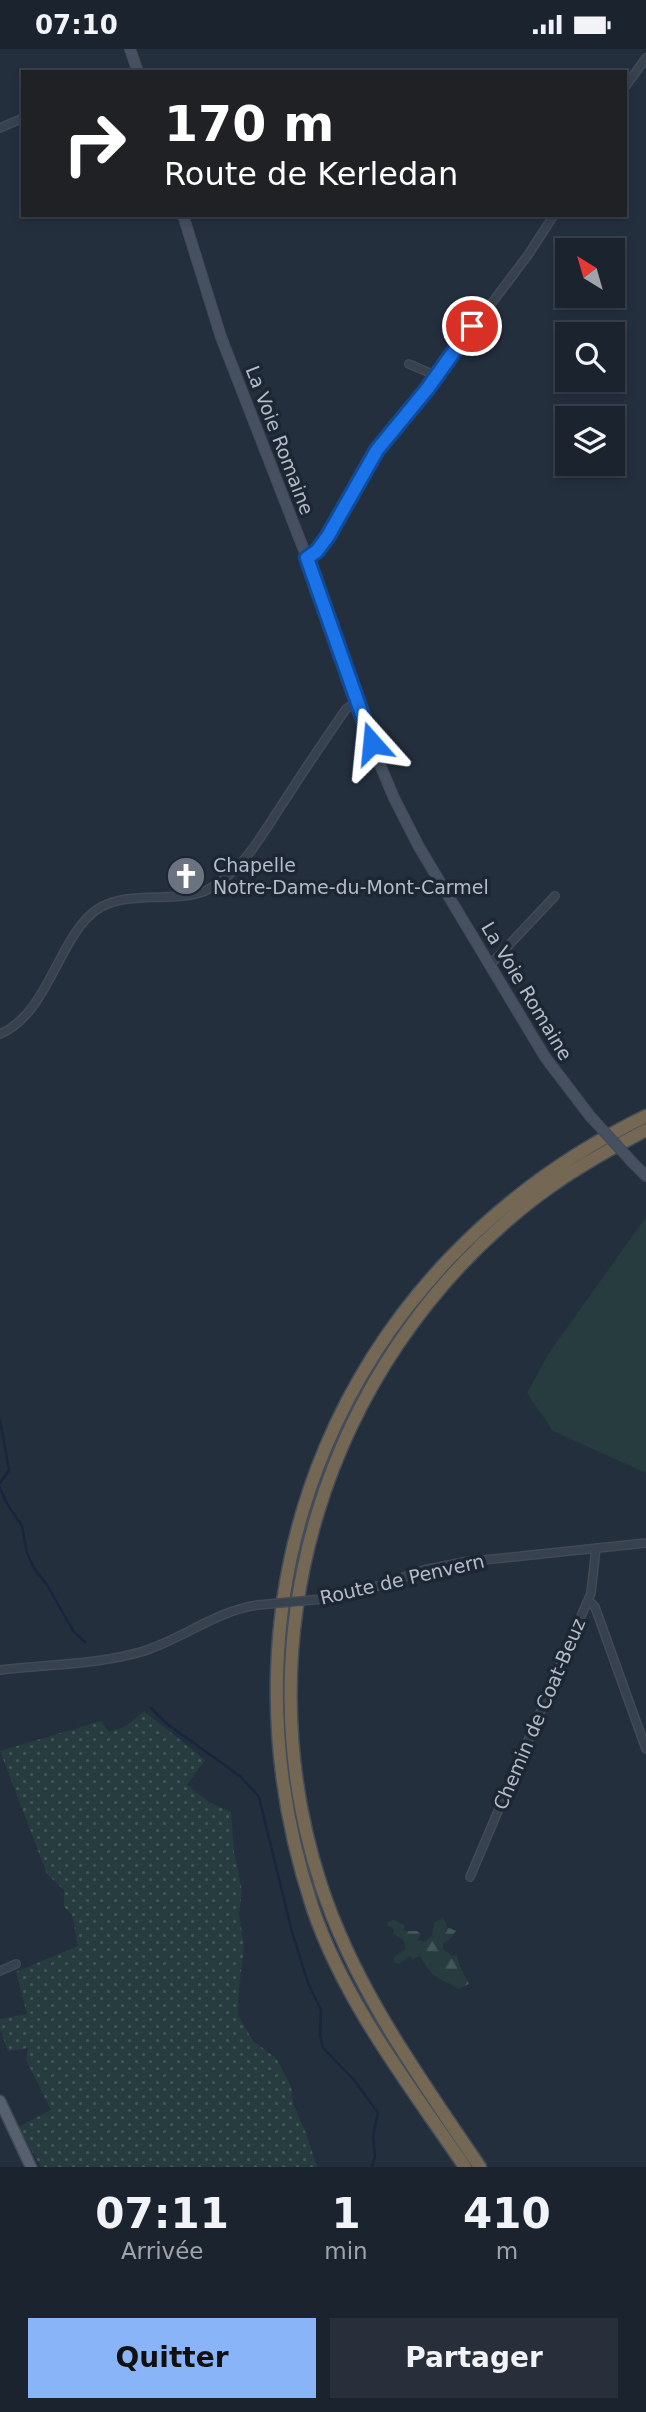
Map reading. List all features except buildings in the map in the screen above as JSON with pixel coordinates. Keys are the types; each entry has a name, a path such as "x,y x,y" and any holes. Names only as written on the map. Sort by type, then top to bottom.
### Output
{"highway":[{"path":"465,2167 355,1999 314,1911 288,1813 281,1766 277,1666 284,1591 299,1522 333,1431 370,1360 405,1311 453,1254 503,1206 589,1146 646,1116"},
{"path":"480,2167 398,2045 360,1978 333,1918 309,1844 295,1764 290,1698 295,1623 304,1559 328,1479 355,1416 388,1358 429,1303 483,1243 529,1203 587,1163 646,1130"},
{"path":"439,2105 486,2167"}],"main road":[{"path":"0,2101 28,2162"},
{"path":"0,2113 28,2162"}],"street":[{"path":"131,49 137,70"},
{"path":"627,84 646,58"},
{"path":"0,128 21,119"},
{"name":"La Voie Romaine","path":"184,217 217,325 307,558 383,773 405,821 552,1068 590,1116 646,1176"},
{"path":"307,558 317,551 328,536 377,450 530,253 553,217"},
{"path":"409,364 437,376"},
{"path":"0,1034 19,1020 44,990 75,935 94,912 111,904 136,898 195,895 210,889 225,878 251,850 346,709 357,701"},
{"path":"490,965 555,896"},
{"name":"Route de Penvern","path":"0,1670 122,1657 156,1647 241,1608 354,1593 445,1565 646,1543"},
{"name":"Chemin de Coat-Beuz","path":"470,1877 588,1600 593,1584 596,1548"},
{"path":"588,1600 593,1603 599,1616 646,1749"},
{"path":"0,1971 16,1964"}],"green space":[{"path":"646,1217 646,1473 553,1431 527,1393 549,1353"},
{"path":"144,1711 205,1760 187,1785 209,1802 231,1812 234,1852 242,1891 239,1914 244,1948 238,2015 253,2041 276,2058 291,2086 293,2104 317,2167 41,2167 18,2127 51,2110 26,2060 28,2048 8,2051 0,2029 0,2019 27,2014 16,1972 78,1946 72,1915 64,1907 64,1890 47,1874 0,1751 101,1721 109,1732 126,1726"},
{"path":"442,1918 447,1927 456,1931 443,1943 443,1949 452,1956 457,1955 469,1984 458,1989 435,1976 420,1956 413,1959 409,1956 399,1964 394,1962 394,1957 406,1949 403,1939 393,1934 394,1929 387,1925 388,1922 394,1920 405,1926 403,1931 418,1931 421,1934 417,1940 425,1942 432,1936 434,1923"}],"waterway":[{"path":"0,1420 9,1470 0,1483"},
{"path":"0,1488 22,1526 27,1553 34,1568 74,1632 85,1642"},
{"path":"151,1708 167,1724 240,1776 259,1797 292,1932 308,1983 321,2010 320,2035 323,2048 354,2080 378,2113 373,2136 375,2156 372,2167"}],"place":[{"name":"Chapelle Notre-Dame-du-Mont-Carmel","path":"186,876"}],"route":[{"path":"372,743 307,558 317,551 328,536 365,468 386,437 428,388 472,326"}]}
